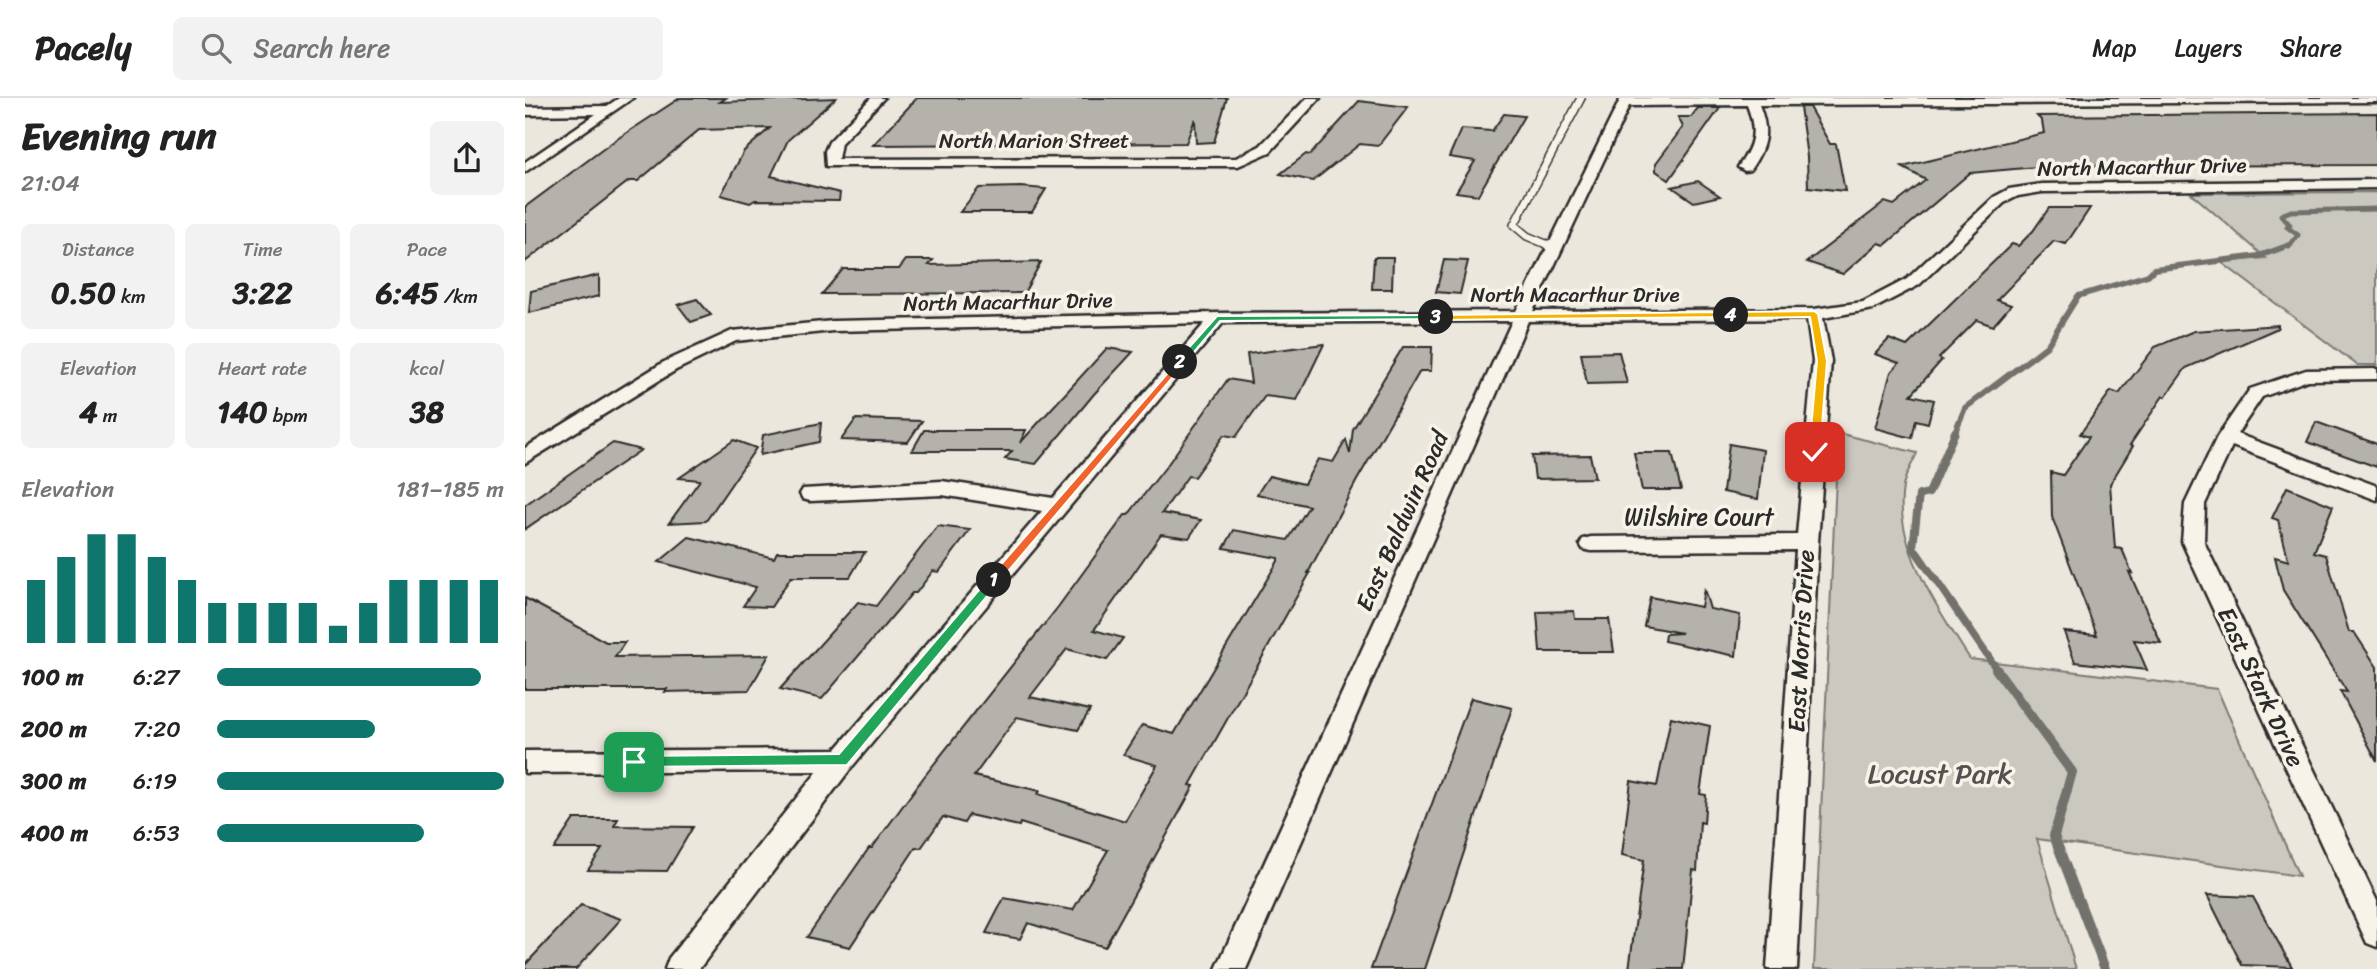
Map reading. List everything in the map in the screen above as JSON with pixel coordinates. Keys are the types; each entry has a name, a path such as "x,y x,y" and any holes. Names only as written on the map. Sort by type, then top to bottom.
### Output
{"street":[{"path":"525,168 627,98"},
{"name":"North Marion Street","path":"878,98 835,142 831,151 831,163 1238,162 1265,149 1314,98"},
{"path":"1627,100 1752,102 2377,99"},
{"name":"East Baldwin Road","path":"1231,969 1553,247 1627,100"},
{"path":"1745,167 1758,149 1763,126 1752,102"},
{"path":"525,111 609,110"},
{"name":"North Macarthur Drive","path":"525,457 670,366 732,336 833,326 1217,318 1814,314 1867,306 1913,282 1999,200 2014,192 2042,188 2377,184"},
{"name":"East Morris Drive","path":"1782,969 1807,542 1822,361 1814,314"},
{"path":"680,969 842,760 1217,318"},
{"name":"East Stark Drive","path":"2377,374 2307,375 2256,393 2226,437 2195,505 2193,542 2377,933"},
{"path":"2226,437 2377,493"},
{"path":"810,494 942,488 1056,506"},
{"name":"Wilshire Court","path":"1591,544 1807,542"},
{"path":"525,762 842,760"}],"lane":[{"path":"1553,247 1532,239 1514,225 1580,98"}],"green space":[{"path":"2377,192 2377,365 2357,365 2221,262 2266,258 2191,193"},
{"name":"Locust Park","path":"1838,433 1917,453 1903,487 1905,532 1921,577 1970,659 2217,689 2299,876 2037,839 2076,969 1814,969"}],"building":[{"path":"680,98 726,98 720,102 836,98 788,140 771,176 840,193 839,201 755,200 750,203 721,195 744,151 770,128 699,130 638,181 629,181 525,262 525,207 614,141"},
{"path":"917,98 1227,98 1214,142 1196,143 1195,119 1186,143 873,145"},
{"path":"1359,101 1408,107 1378,146 1360,144 1313,181 1280,174 1306,154 1310,155"},
{"path":"1800,107 1809,107 1830,144 1836,144 1845,191 1808,187"},
{"path":"1698,108 1720,108 1669,180 1656,171 1656,163 1683,127 1678,117 1691,117"},
{"path":"2377,113 2377,165 2048,166 1970,173 1885,245 1879,243 1843,274 1807,262 1885,202 1894,205 1926,180 1902,167 2044,133 2042,121 2037,116"},
{"path":"1504,114 1524,116 1478,195 1456,192 1475,161 1449,157 1461,129 1492,131"},
{"path":"1698,181 1720,196 1694,202 1672,187"},
{"path":"979,188 1046,189 1032,212 960,212"},
{"path":"2049,208 2090,208 2066,244 2054,241 1997,300 2011,305 1993,326 1977,320 1939,358 1942,360 1911,395 1934,400 1928,423 1916,420 1912,438 1875,428 1891,372 1899,363 1875,354 1889,339 1907,346 2012,244 2018,246 2033,231"},
{"path":"1374,257 1393,257 1392,289 1372,289"},
{"path":"906,260 933,260 929,265 1041,262 1024,293 822,294 843,269 899,269"},
{"path":"1444,260 1468,261 1460,294 1436,292"},
{"path":"599,275 599,296 529,313 531,291"},
{"path":"697,299 711,315 691,322 678,305"},
{"path":"2278,325 2278,328 2186,368 2165,397 2163,396 2130,445 2133,446 2110,484 2115,548 2122,549 2132,573 2129,572 2161,643 2134,640 2147,670 2075,662 2064,632 2097,635 2052,517 2051,472 2063,475 2089,437 2080,434 2111,391 2119,394 2155,347 2194,331"},
{"path":"1324,344 1297,400 1265,396 1236,437 1224,435 1194,477 1188,476 1162,513 1201,520 1189,538 1161,534 1094,630 1123,638 1107,660 1067,649 1030,697 1090,710 1078,730 1017,717 974,776 1040,791 1038,794 1125,821 1157,765 1123,755 1142,725 1174,734 1278,561 1278,558 1224,548 1234,530 1288,540 1309,506 1257,494 1269,476 1304,484 1318,459 1333,462 1346,440 1350,454 1353,429 1403,347 1432,347 1431,371 1420,371 1356,482 1310,573 1190,785 1194,786 1105,947 1028,923 1020,939 986,933 1004,898 1073,910 1108,850 1020,823 1019,826 969,815 964,823 943,817 921,848 916,847 850,947 807,937 869,848 872,848 923,778 1058,607 1125,515 1128,515 1168,464 1228,379 1251,383 1247,354"},
{"path":"1107,348 1133,352 1036,464 1005,459 1012,451 912,451 924,430 1026,430 1020,443"},
{"path":"1619,352 1627,383 1587,384 1581,353"},
{"path":"856,419 922,421 908,442 841,440"},
{"path":"2316,422 2377,444 2377,467 2307,442"},
{"path":"821,423 819,442 760,455 763,435"},
{"path":"734,440 756,448 706,521 669,523 700,480 679,478"},
{"path":"613,443 641,450 525,529 525,505"},
{"path":"1729,444 1763,450 1758,499 1723,492"},
{"path":"1634,453 1672,453 1681,490 1642,490"},
{"path":"1590,455 1595,478 1535,479 1532,456"},
{"path":"2287,487 2333,506 2314,552 2326,555 2349,632 2354,632 2377,667 2377,761 2340,691 2347,692 2283,590 2275,557 2289,561 2278,520 2272,518"},
{"path":"938,526 970,530 939,572 933,571 916,593 912,593 822,699 780,689 858,602 876,606"},
{"path":"689,537 774,558 777,552 865,552 850,577 791,577 771,607 743,606 756,587 659,562"},
{"path":"1704,589 1710,609 1740,615 1736,656 1664,641 1665,634 1682,633 1644,626 1650,597 1701,607"},
{"path":"525,598 606,642 625,642 615,657 769,655 749,690 665,692 667,689 525,689"},
{"path":"1574,611 1575,619 1609,619 1614,652 1540,652 1537,612"},
{"path":"1471,698 1512,708 1425,969 1371,969"},
{"path":"1671,717 1710,726 1700,794 1706,795 1704,823 1700,822 1697,871 1693,870 1683,969 1629,969 1644,860 1622,855 1631,781 1657,786"},
{"path":"574,819 618,819 614,826 693,827 667,871 588,870 602,849 554,849"},
{"path":"2207,895 2253,897 2292,967 2242,965"},
{"path":"581,905 621,919 576,969 525,969 525,965"}],"waterway":[{"path":"2289,247 2298,235 2287,227 2290,225 2281,215 2291,211 2377,209"},
{"path":"1954,434 1965,408 2047,346 2078,296 2148,275 2154,269 2259,256 2290,245"},
{"path":"1955,432 1929,493 1919,495 1913,547 1998,671"},
{"path":"1996,669 2072,772 2054,836 2105,969"}],"route":[{"path":"634,762 842,760 1217,318 1814,314 1822,361 1815,452"}]}
